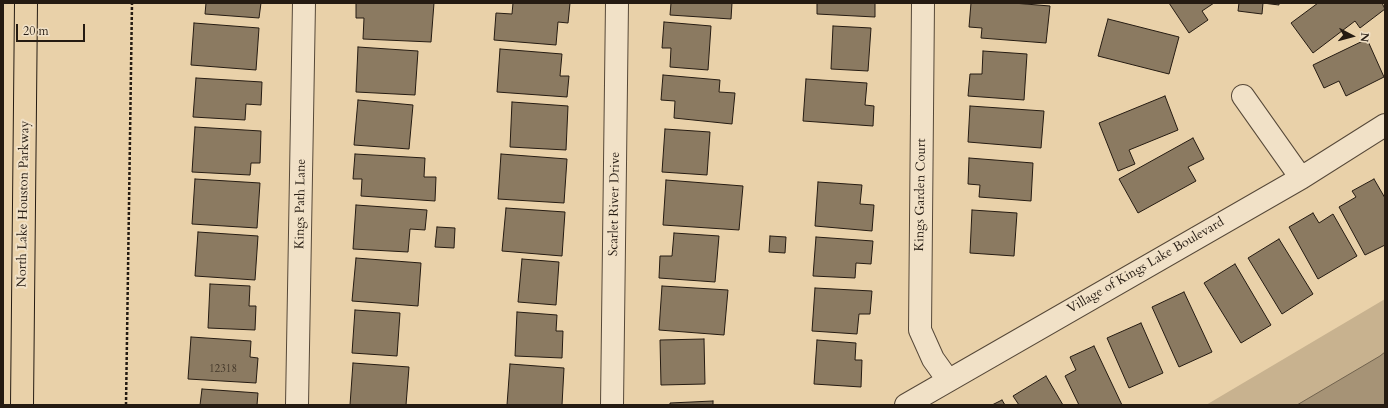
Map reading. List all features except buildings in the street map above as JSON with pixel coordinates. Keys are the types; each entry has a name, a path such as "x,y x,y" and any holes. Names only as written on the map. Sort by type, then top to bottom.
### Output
{"main road":[{"name":"North Lake Houston Parkway","path":"22,405 26,3"}],"street":[{"name":"Kings Path Lane","path":"297,405 304,3"},
{"name":"Scarlet River Drive","path":"612,405 617,3"},
{"name":"Kings Garden Court","path":"923,3 920,330 933,359 948,380"},
{"path":"1243,96 1301,178"},
{"name":"Village of Kings Lake Boulevard","path":"906,405 1301,178 1385,125"}],"path":[{"path":"126,405 132,3"}],"shaded area":[{"path":"1385,299 1385,405 1206,405"},
{"path":"1385,352 1385,405 1297,405 1380,356"}]}
